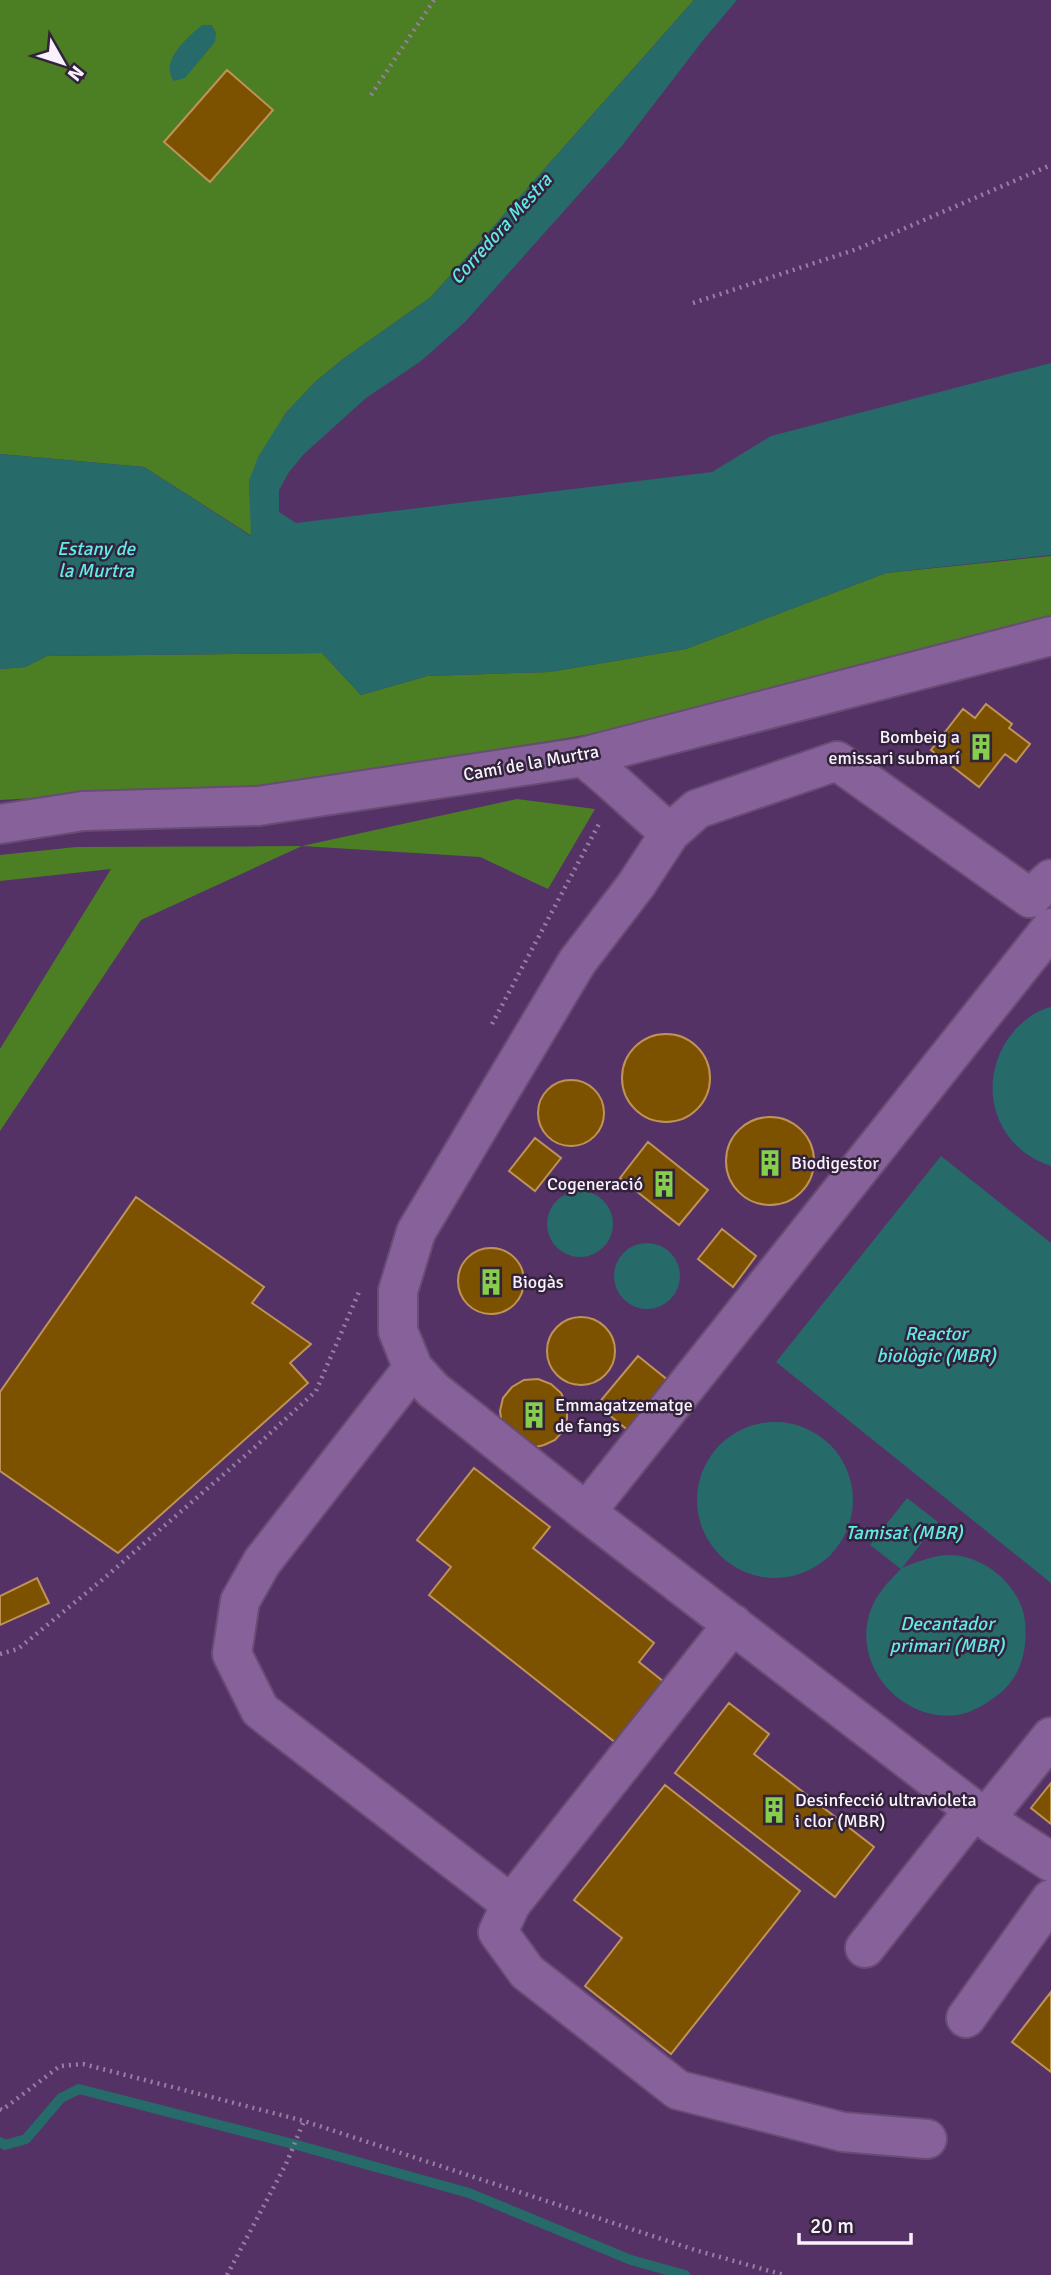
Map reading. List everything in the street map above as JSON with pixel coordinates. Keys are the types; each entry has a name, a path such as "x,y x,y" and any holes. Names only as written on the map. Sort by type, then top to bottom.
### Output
{"street":[{"name":"Camí de la Murtra","path":"0,824 83,811 258,806 596,767 1051,635"},
{"path":"586,1513 1046,905 837,761 697,809 670,833 636,885 577,962 416,1232 398,1291 398,1331 414,1368 433,1390 586,1513 980,1814 1051,1862"},
{"path":"596,767 670,833"},
{"path":"414,1368 262,1562 240,1601 232,1654 260,1710 511,1904"},
{"path":"733,1624 511,1904 498,1932 527,1972 678,2090 844,2133 927,2139"},
{"path":"865,1948 980,1814 1051,1737"},
{"path":"966,2018 1051,1899"}],"path":[{"path":"371,95 433,0"},
{"path":"694,303 857,249 1051,165"},
{"path":"490,1027 606,813 596,767"},
{"path":"0,1654 18,1649 102,1580 316,1391 360,1289"},
{"path":"0,2109 60,2066 83,2064 304,2121 695,2250 784,2275"},
{"path":"227,2275 286,2164 304,2121"}],"green space":[{"path":"0,0 694,0 431,297 343,359 315,382 285,414 249,481 252,536 144,467 0,454"},
{"path":"1051,556 1051,621 639,726 291,784 0,800 0,669 25,667 47,656 322,653 361,695 427,676 549,672 686,649 886,573"},
{"path":"517,799 595,809 548,889 480,857 302,846"},
{"path":"302,846 141,920 0,1131 0,1049 111,869 0,881 0,855 76,847"}],"water":[{"name":"Estany de la Murtra","path":"694,0 737,0 621,147 465,322 421,361 366,398 304,454 279,490 279,512 296,523 712,472 771,436 1051,363 1051,555 886,573 686,649 549,672 427,676 361,695 322,653 47,656 25,667 0,669 0,454 144,467 251,536 249,481 258,457 285,414 315,382 343,359 431,297"},
{"path":"202,25 212,25 216,33 215,42 185,78 174,81 170,66 177,50"},
{"path":"1051,1007 1051,1166 1031,1157 1014,1143 1002,1127 995,1108 993,1089 995,1068 1002,1049 1015,1030 1031,1016"},
{"name":"Reactor biològic (MBR)","path":"941,1156 1051,1243 1051,1583 776,1362"},
{"path":"586,1191 604,1200 611,1211 611,1237 604,1248 593,1255 574,1257 556,1248 549,1237 547,1218 556,1200 567,1193"},
{"path":"640,1243 654,1243 666,1248 675,1257 680,1276 678,1289 671,1300 654,1309 640,1309 628,1304 619,1295 614,1283 614,1269 619,1257 628,1248"},
{"path":"775,1422 805,1428 830,1445 847,1470 853,1500 847,1530 830,1555 805,1572 775,1578 745,1572 720,1555 703,1530 697,1500 703,1470 720,1445 745,1428"},
{"name":"Decantador primari (MBR)","path":"907,1498 938,1522 902,1568 948,1555 974,1560 987,1566 1009,1585 1022,1609 1025,1644 1020,1664 1011,1682 995,1697 962,1714 937,1715 901,1700 886,1686 875,1670 868,1652 866,1632 870,1612 883,1589 901,1569 870,1545"}],"building":[{"path":"227,70 273,110 210,182 164,142"},
{"name":"Bombeig a emissari submarí","path":"986,704 1012,724 1009,728 1030,744 1016,762 1005,754 979,787 931,750 963,709 975,718"},
{"path":"666,1034 683,1037 697,1047 707,1061 710,1078 707,1095 697,1109 683,1119 666,1122 649,1119 635,1109 625,1095 622,1078 625,1061 635,1047 649,1037"},
{"path":"564,1080 578,1080 590,1085 599,1094 604,1113 602,1126 595,1137 578,1146 564,1146 552,1141 543,1132 538,1120 538,1106 543,1094 552,1085"},
{"name":"Biodigestor","path":"770,1117 787,1120 801,1130 811,1144 814,1161 811,1178 801,1192 787,1202 770,1205 753,1202 739,1192 729,1178 726,1161 729,1144 739,1130 753,1120"},
{"path":"535,1138 561,1158 535,1191 509,1171"},
{"name":"Cogeneració","path":"648,1142 708,1190 679,1225 620,1178"},
{"path":"136,1197 264,1287 252,1303 311,1344 290,1363 308,1383 118,1553 0,1471 0,1392"},
{"path":"722,1229 756,1256 733,1287 698,1259"},
{"name":"Biogàs","path":"485,1248 497,1248 515,1257 522,1268 522,1294 515,1305 504,1312 485,1314 472,1309 463,1300 458,1287 458,1275 463,1262 472,1253"},
{"name":"Emmagatzematge de fangs","path":"581,1317 594,1320 605,1327 612,1338 615,1351 612,1364 605,1375 594,1382 581,1385 568,1382 557,1375 550,1364 547,1351 550,1338 557,1327 568,1320"},
{"path":"638,1356 669,1381 629,1431 597,1405"},
{"name":"Emmagatzematge de fangs","path":"538,1379 551,1384 561,1393 567,1405 567,1419 563,1431 555,1440 532,1448 502,1425 500,1411 503,1398 512,1387 524,1380"},
{"path":"474,1468 550,1527 533,1548 654,1643 639,1662 664,1682 616,1743 429,1595 451,1567 417,1540"},
{"path":"37,1578 49,1603 0,1625 0,1596"},
{"name":"Desinfecció ultravioleta i clor (MBR)","path":"729,1703 769,1734 754,1754 874,1847 835,1897 675,1773"},
{"path":"1051,1783 1051,1824 1031,1808"},
{"path":"665,1785 800,1891 671,2054 585,1986 622,1938 574,1900"},
{"path":"1051,1992 1051,2072 1012,2042"}],"waterway":[{"path":"0,2142 5,2145 26,2139 61,2098 79,2089 469,2193 631,2260 685,2275"}],"place":[{"name":"Bombeig a emissari submarí","path":"981,747"},
{"name":"Biodigestor","path":"770,1163"},
{"name":"Cogeneració","path":"664,1184"},
{"name":"Biogàs","path":"491,1282"},
{"name":"Emmagatzematge de fangs","path":"534,1415"},
{"name":"Desinfecció ultravioleta i clor (MBR)","path":"774,1810"}],"water label":[{"name":"Corredora Mestra","path":"501,229"},
{"name":"Tamisat (MBR)","path":"904,1533"}]}
